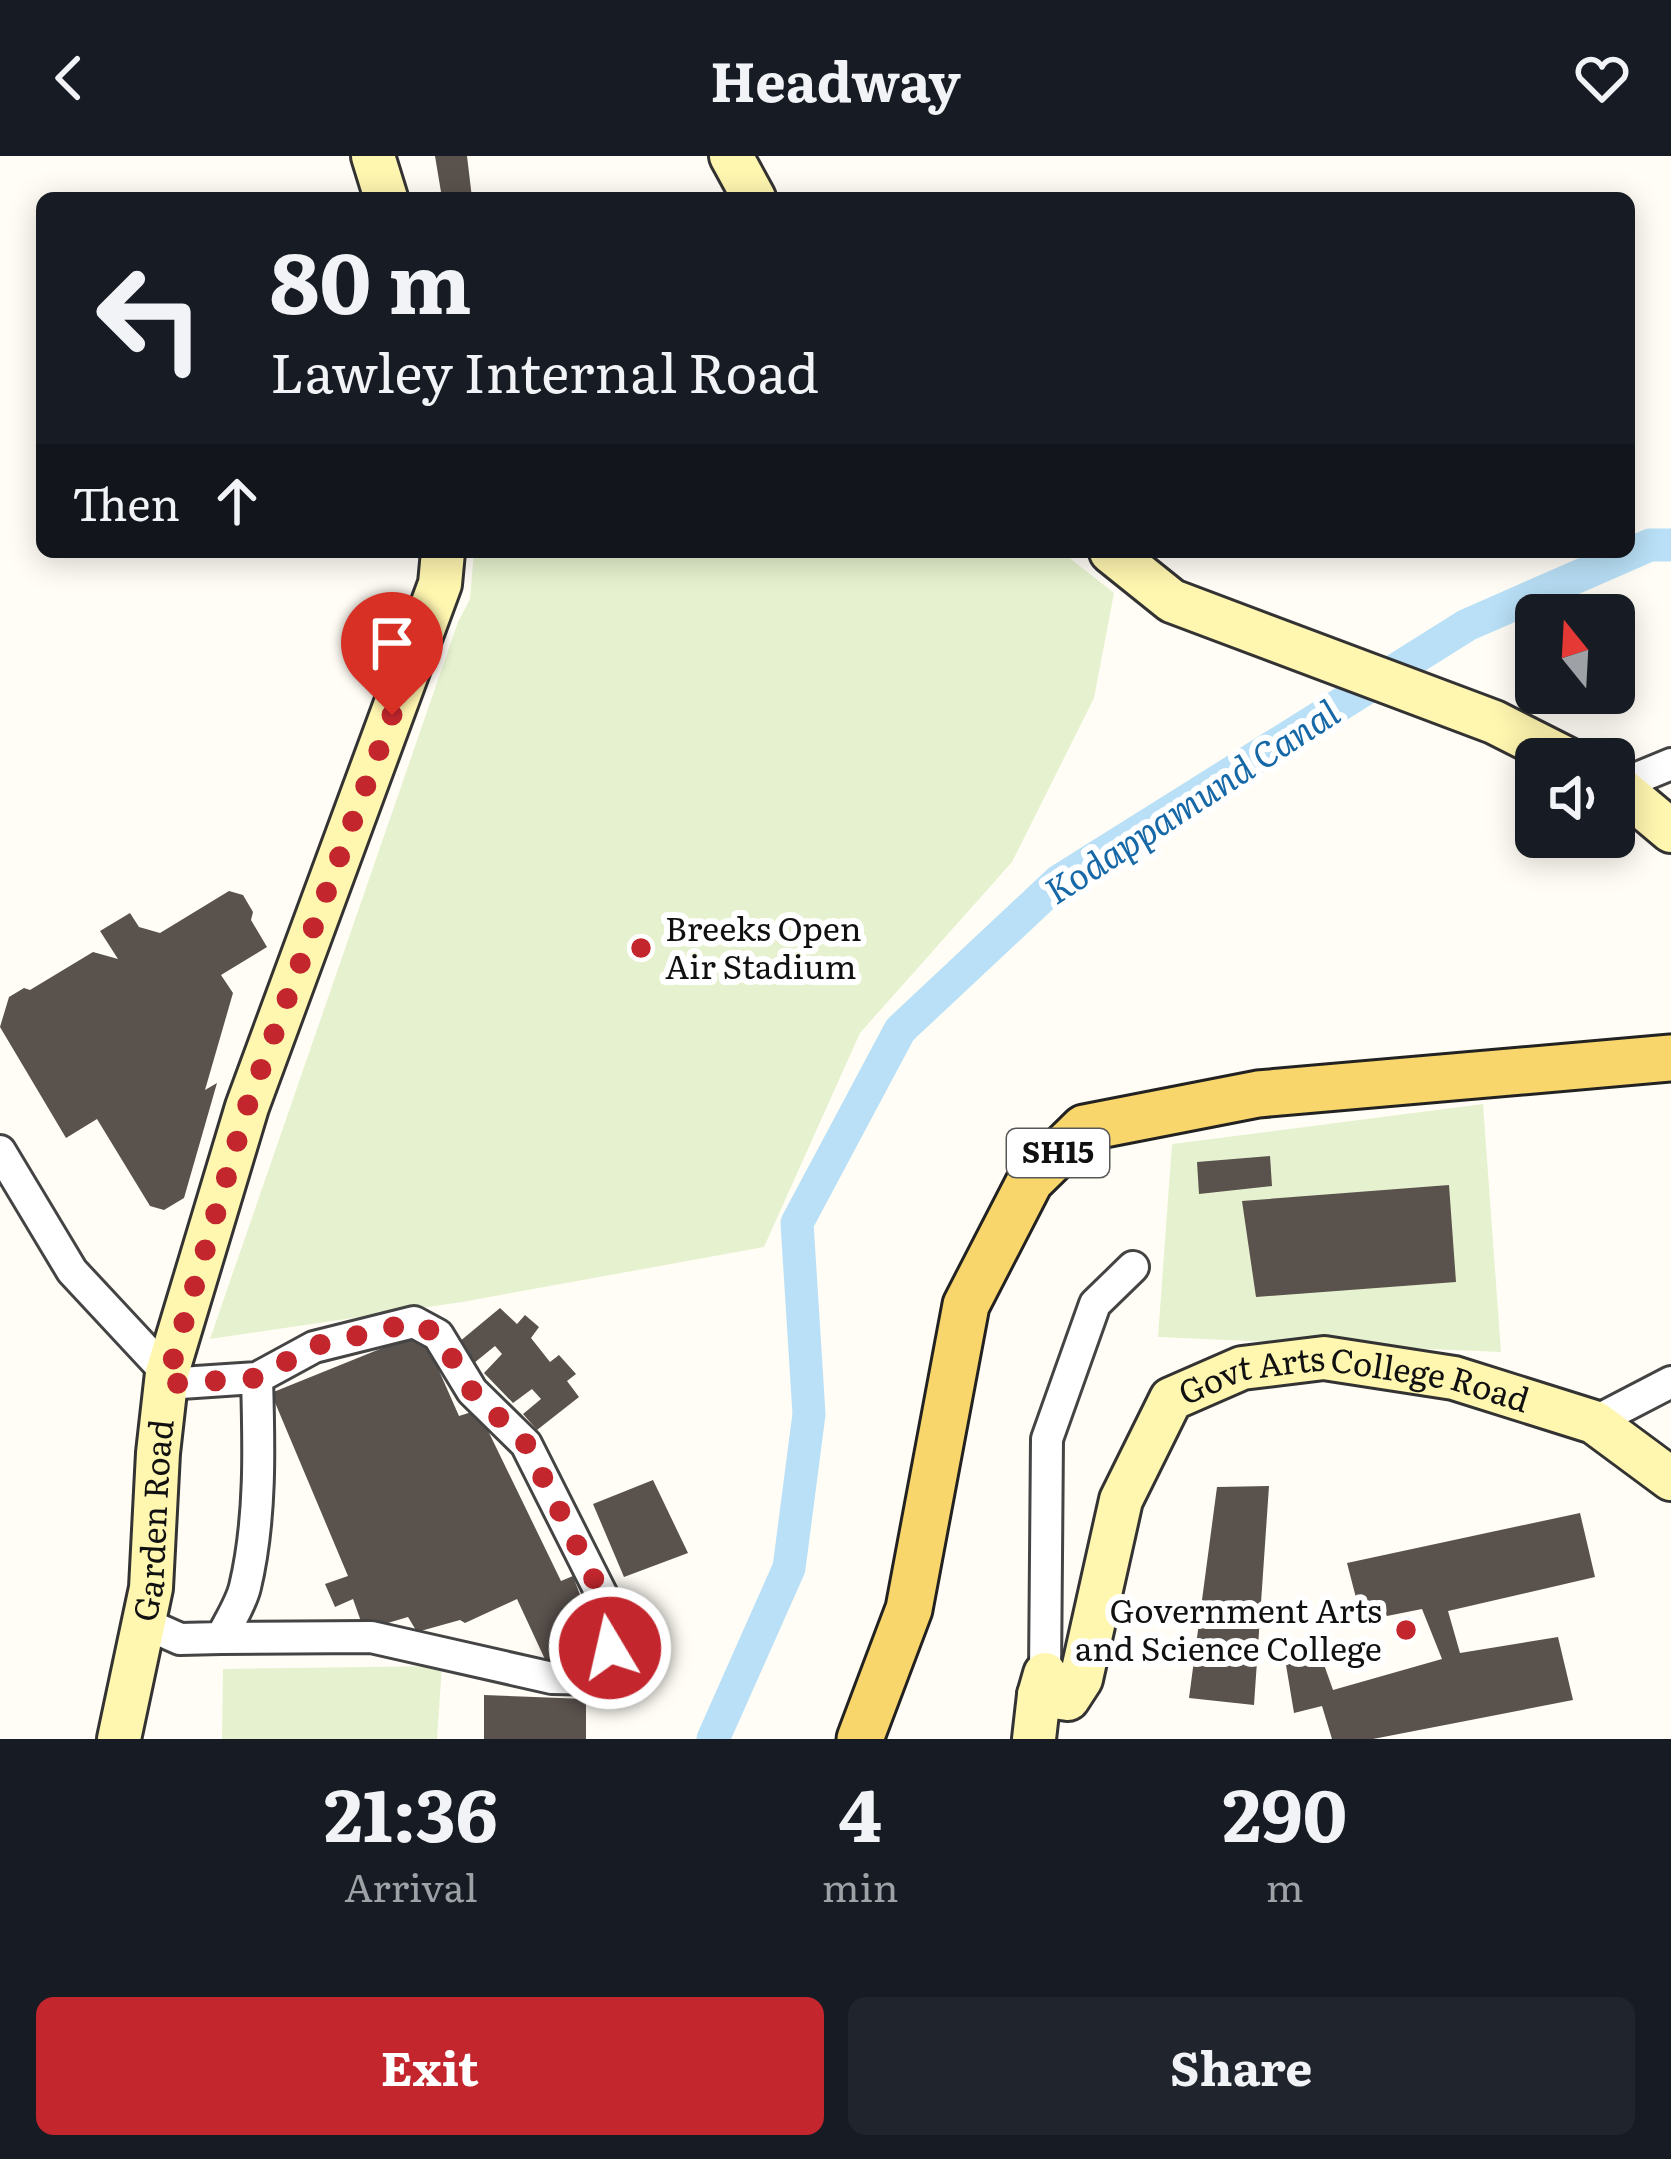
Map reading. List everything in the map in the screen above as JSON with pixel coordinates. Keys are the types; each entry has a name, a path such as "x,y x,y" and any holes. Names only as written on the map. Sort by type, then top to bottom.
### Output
{"main road":[{"name":"SH15","path":"860,1739 909,1609 966,1305 1030,1181 1084,1128 1258,1094 1671,1058"}],"street":[{"path":"373,156 384,192"},
{"path":"731,156 751,192"},
{"name":"Garden Road","path":"119,1739 151,1588 166,1378 247,1107 440,584 442,558"},
{"path":"1118,558 1172,601 1526,738"},
{"path":"1635,777 1671,764"},
{"path":"1635,800 1671,830"},
{"path":"0,1151 72,1271 166,1378 257,1378 314,1346 414,1322 438,1335 472,1391 526,1444 613,1617 606,1679 552,1678 371,1637 180,1640 142,1622"},
{"path":"1034,1739 1042,1685 1047,1439 1095,1304 1132,1268"},
{"name":"Govt Arts College Road","path":"1042,1685 1067,1700 1082,1679 1121,1500 1171,1399 1242,1368 1324,1358 1454,1378 1594,1422 1671,1479"},
{"path":"221,1638 244,1590 250,1554 259,1448 257,1378"},
{"path":"1594,1422 1671,1382"}],"green space":[{"name":"Breeks Open Air Stadium","path":"473,558 1070,558 1114,593 1094,698 1012,862 860,1033 764,1247 462,1302 210,1339 458,622 470,599"},
{"path":"1483,1104 1501,1352 1158,1337 1172,1144"},
{"path":"442,1666 437,1739 222,1739 223,1669"}],"building":[{"path":"435,156 467,156 471,192 441,192"},
{"path":"229,891 243,895 267,947 221,975 233,993 205,1090 217,1083 184,1198 164,1210 150,1206 97,1119 66,1138 0,1027 9,997 24,988 30,990 93,952 118,959 100,931 130,913 139,927 160,933"},
{"path":"1270,1156 1272,1186 1199,1194 1197,1162"},
{"path":"1449,1185 1456,1282 1256,1297 1242,1201"},
{"path":"500,1308 517,1324 525,1315 539,1327 531,1338 550,1362 559,1355 576,1374 567,1381 579,1397 537,1430 523,1414 541,1399 532,1389 513,1403 484,1373 502,1354 495,1346 474,1363 459,1342"},
{"path":"422,1332 459,1416 478,1410 561,1581 573,1576 601,1651 549,1668 517,1599 465,1623 460,1620 417,1632 408,1617 364,1630 353,1599 335,1607 325,1584 348,1576 271,1393"},
{"path":"653,1480 688,1553 624,1577 593,1504"},
{"path":"1269,1486 1254,1705 1189,1698 1217,1487"},
{"path":"1580,1513 1595,1577 1448,1611 1460,1653 1558,1637 1573,1700 1373,1739 1332,1739 1322,1706 1294,1713 1286,1665 1321,1656 1333,1690 1442,1659 1422,1609 1362,1621 1347,1563"},
{"path":"484,1695 586,1699 586,1739 484,1739"}],"waterway":[{"name":"Kodappamund Canal","path":"1635,552 1650,545 1671,545"},
{"name":"Kodappamund Canal","path":"713,1739 789,1568 809,1414 797,1223 900,1030 1059,881 1467,625 1620,558"}],"place":[{"name":"Breeks Open Air Stadium","path":"641,948"},
{"name":"Government Arts and Science College","path":"1406,1630"}],"route":[{"path":"392,715 247,1107 166,1384 257,1378 314,1346 414,1322 438,1335 472,1391 526,1444 613,1617 610,1648"}]}
